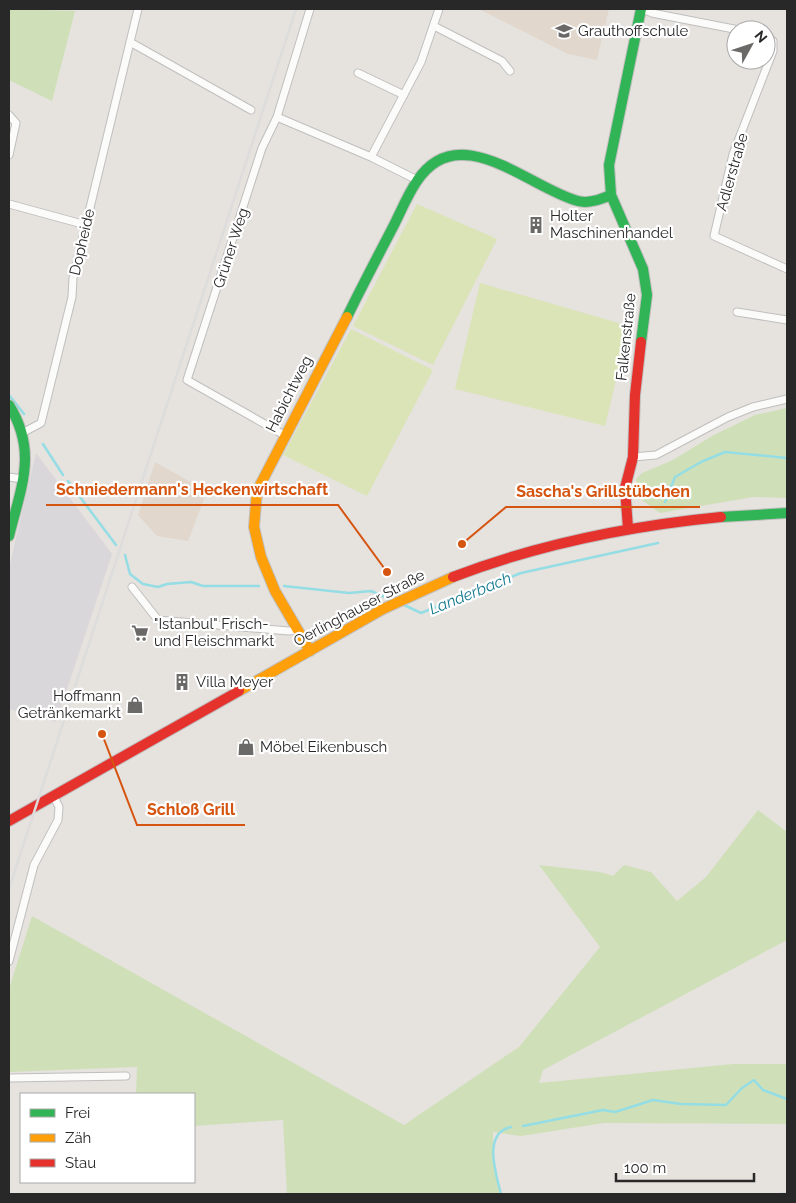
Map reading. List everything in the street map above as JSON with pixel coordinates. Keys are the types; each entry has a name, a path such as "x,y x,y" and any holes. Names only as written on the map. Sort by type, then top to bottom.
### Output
{"street":[{"name":"Dopheide","path":"24,432 41,423 72,297 73,278 138,9"},
{"name":"Grüner Weg","path":"286,436 188,380 262,148 277,118 310,9"},
{"path":"372,157 421,62 439,9"},
{"path":"642,9 652,13 726,27"},
{"name":"Falkenstraße","path":"628,528 626,488 633,457 635,395 648,295 643,269 611,195 608,165 642,9"},
{"path":"434,26 502,61 510,71"},
{"path":"130,42 183,70 206,87 251,110"},
{"name":"Adlerstraße","path":"766,70 733,154 714,236 787,269"},
{"path":"358,73 404,94"},
{"path":"9,116 16,123 9,155"},
{"path":"277,118 372,157 417,180"},
{"name":"Habichtweg","path":"310,651 268,574 259,553 254,527 257,491 417,180 437,162 460,154 487,158 579,202 596,201 611,195"},
{"path":"9,204 86,225"},
{"path":"737,312 787,320"},
{"path":"633,457 656,455 728,417 753,407 787,399"},
{"path":"9,406 24,432 26,461 9,536"},
{"path":"9,477 22,479"},
{"name":"Oerlinghauser Straße","path":"9,821 408,596 477,568 528,551 628,528 726,515 787,513"},
{"path":"132,587 158,620 289,631 298,630"},
{"path":"9,961 34,865 58,820 59,807 53,796"},
{"path":"9,1078 126,1076"}],"shaded area":[{"name":"Grauthoffschule","path":"479,9 609,9 597,60 568,54"},
{"path":"36,453 112,554 56,722 9,709 9,568"},
{"path":"155,462 207,491 188,541 157,536 138,515"}],"green space":[{"path":"9,9 75,11 52,101 9,80"},
{"path":"417,204 497,239 433,365 353,326"},
{"path":"480,283 629,326 605,426 455,389"},
{"path":"351,329 433,370 367,496 283,455"},
{"path":"787,408 787,498 753,497 660,513 639,498 636,479 642,473 673,460 712,436 755,415"},
{"path":"758,810 787,832 787,940 543,1070 539,1083 733,1064 787,1064 787,1124 604,1123 521,1136 493,1132 493,1160 500,1194 287,1194 283,1120 195,1126 195,1093 136,1093 137,1067 9,1072 9,989 32,916 404,1125 519,1047 600,947 539,865 600,872 613,876 624,865 651,872 677,901 706,877"}],"waterway":[{"name":"Landerbach","path":"9,395 24,414"},
{"name":"Landerbach","path":"43,444 63,475"},
{"name":"Landerbach","path":"665,502 675,477 701,462 725,452 787,458"},
{"name":"Landerbach","path":"68,481 116,545"},
{"name":"Landerbach","path":"402,604 421,613 521,573 658,543"},
{"name":"Landerbach","path":"125,555 130,574 143,584 158,587 167,584 191,582 203,586 259,586"},
{"name":"Landerbach","path":"284,586 349,593 371,591 392,600"},
{"path":"523,1126 603,1110 615,1112 653,1100 681,1104 726,1105 742,1088 754,1080 763,1090 787,1099"},
{"path":"501,1194 494,1166 494,1146 497,1137 502,1131 511,1127"}],"railway":[{"path":"9,889 296,9"}],"traffic: fast":[{"path":"641,9 609,165 611,195 643,269 647,295 641,342"},
{"path":"347,317 411,191 417,181 434,163 453,155 474,156 496,162 559,194 578,201 591,201 611,195"},
{"path":"9,405 18,422 25,454 22,485 9,536"},
{"path":"721,517 787,513"}],"traffic: slow":[{"path":"310,651 275,591 261,557 254,527 257,491 347,317"},
{"path":"239,691 383,609 453,577"}],"traffic: jam":[{"path":"628,528 625,488 633,457 635,395 641,342"},
{"path":"453,577 518,555 585,538 618,531 721,517"},
{"path":"9,821 239,691"}],"place":[{"name":"Grauthoffschule","path":"564,31"},
{"name":"Holter Maschinenhandel","path":"536,225"},
{"name":"Sascha's Grillstübchen","path":"462,544"},
{"name":"Schniedermann's Heckenwirtschaft","path":"387,572"},
{"name":"\"Istanbul\" Frisch- und Fleischmarkt","path":"140,633"},
{"name":"Villa Meyer","path":"182,682"},
{"name":"Hoffmann Getränkemarkt","path":"135,705"},
{"name":"Schloß Grill","path":"102,734"},
{"name":"Möbel Eikenbusch","path":"246,747"}]}
